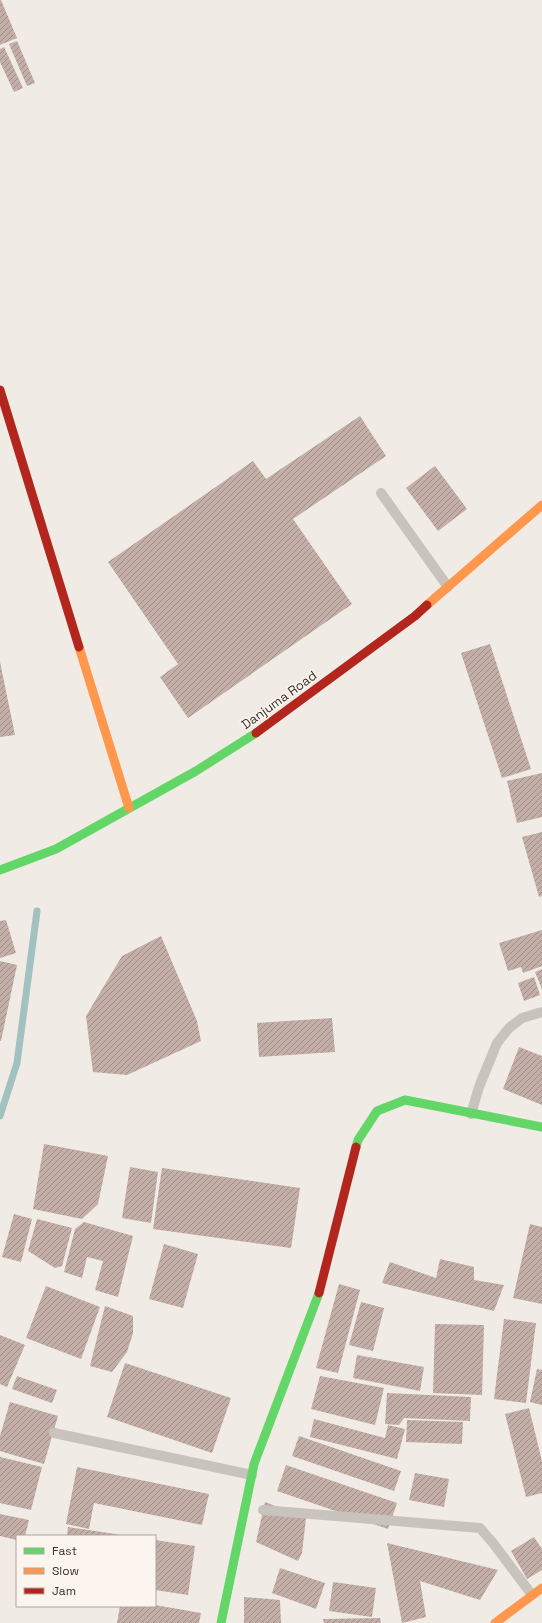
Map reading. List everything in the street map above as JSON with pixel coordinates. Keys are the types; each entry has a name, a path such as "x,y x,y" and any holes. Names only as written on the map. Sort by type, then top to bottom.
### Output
{"street":[{"path":"0,390 130,808"},
{"name":"Danjuma Road","path":"0,870 56,849 196,771 264,728 415,616 542,505"},
{"path":"221,1623 254,1464 318,1297 358,1140 377,1111 405,1100 542,1127"},
{"path":"495,1623 542,1588"}],"lane":[{"path":"381,493 448,587"},
{"path":"471,1114 479,1087 496,1043 509,1028 522,1018 542,1012"},
{"path":"54,1433 252,1475"},
{"path":"263,1510 480,1528 494,1543 532,1595"}],"building":[{"path":"0,0 17,38 0,45"},
{"path":"17,41 35,83 27,86 9,44"},
{"path":"4,47 23,88 14,92 0,62 0,49"},
{"path":"360,416 386,456 293,519 352,604 188,718 160,677 178,664 108,562 253,461 266,479"},
{"path":"435,466 467,509 438,531 406,488"},
{"path":"490,644 531,769 502,778 461,653"},
{"path":"0,662 15,735 0,737"},
{"path":"542,773 542,817 517,823 507,781"},
{"path":"542,832 542,896 539,897 522,837"},
{"path":"6,920 16,953 0,958 0,921"},
{"path":"542,930 542,966 523,973 521,967 508,971 499,943"},
{"path":"161,936 197,1021 201,1041 127,1075 93,1072 86,1016 122,956"},
{"path":"0,961 17,965 1,1041 0,1041"},
{"path":"542,969 542,989 535,972"},
{"path":"534,977 540,995 524,1001 518,983"},
{"path":"332,1018 335,1052 259,1057 257,1023"},
{"path":"519,1047 542,1056 542,1105 503,1089"},
{"path":"44,1144 108,1156 98,1204 82,1219 33,1209"},
{"path":"130,1167 158,1172 151,1223 122,1218"},
{"path":"162,1168 300,1188 291,1248 153,1229"},
{"path":"14,1214 32,1219 21,1262 2,1257"},
{"path":"37,1219 72,1228 62,1266 55,1268 28,1251"},
{"path":"84,1222 133,1236 118,1297 95,1290 103,1261 87,1257 82,1278 64,1272 75,1229"},
{"path":"530,1224 542,1227 542,1304 513,1298"},
{"path":"164,1244 198,1254 183,1308 149,1299"},
{"path":"440,1259 474,1267 474,1280 504,1285 494,1311 382,1283 390,1262 436,1278"},
{"path":"339,1284 360,1290 338,1373 316,1368"},
{"path":"46,1286 100,1307 81,1359 26,1338"},
{"path":"361,1302 384,1308 373,1351 349,1345"},
{"path":"105,1306 133,1316 133,1333 127,1352 112,1372 90,1366"},
{"path":"504,1319 536,1323 526,1403 494,1399"},
{"path":"435,1324 484,1325 482,1395 433,1393"},
{"path":"0,1335 25,1345 7,1387 0,1384"},
{"path":"357,1355 424,1367 420,1391 353,1378"},
{"path":"125,1363 231,1398 212,1453 107,1417"},
{"path":"537,1369 542,1370 542,1405 530,1402"},
{"path":"17,1376 57,1390 52,1403 12,1389"},
{"path":"320,1376 384,1388 375,1425 311,1409"},
{"path":"387,1393 471,1397 470,1421 404,1418 399,1425 385,1424"},
{"path":"10,1402 58,1416 44,1464 0,1451 0,1436"},
{"path":"529,1408 542,1461 542,1493 526,1497 505,1414"},
{"path":"314,1419 385,1438 388,1425 405,1429 397,1459 310,1437"},
{"path":"407,1420 463,1422 462,1444 406,1442"},
{"path":"299,1436 401,1471 394,1491 292,1456"},
{"path":"0,1457 42,1467 31,1510 0,1503"},
{"path":"286,1465 397,1503 388,1529 277,1491"},
{"path":"77,1467 209,1494 202,1525 94,1503 89,1529 66,1524"},
{"path":"415,1473 449,1479 444,1507 409,1500"},
{"path":"265,1502 306,1518 302,1553 298,1561 256,1542"},
{"path":"0,1514 29,1520 25,1535 16,1535 16,1540 0,1536"},
{"path":"68,1527 122,1535 67,1535"},
{"path":"534,1537 542,1549 542,1570 527,1579 511,1551"},
{"path":"156,1540 195,1546 188,1595 156,1590"},
{"path":"387,1543 498,1570 480,1600 420,1581 426,1617 402,1623"},
{"path":"280,1568 325,1583 316,1609 272,1593"},
{"path":"333,1582 376,1588 372,1617 329,1611"},
{"path":"244,1597 280,1600 281,1623 244,1623"},
{"path":"156,1605 201,1613 199,1623 117,1623 120,1607 156,1607"},
{"path":"380,1618 381,1623 324,1623 323,1619"}],"waterway":[{"path":"0,1116 17,1063 37,911"}],"traffic: fast":[{"path":"0,870 56,849 196,771 256,733"},
{"path":"356,1147 358,1140 377,1111 405,1100 542,1127"},
{"path":"221,1623 254,1464 319,1293"}],"traffic: slow":[{"path":"427,605 542,505"},
{"path":"79,647 129,808"},
{"path":"495,1623 542,1588"}],"traffic: jam":[{"path":"0,390 79,647"},
{"path":"256,733 415,616 427,605"},
{"path":"319,1293 356,1147"}]}
